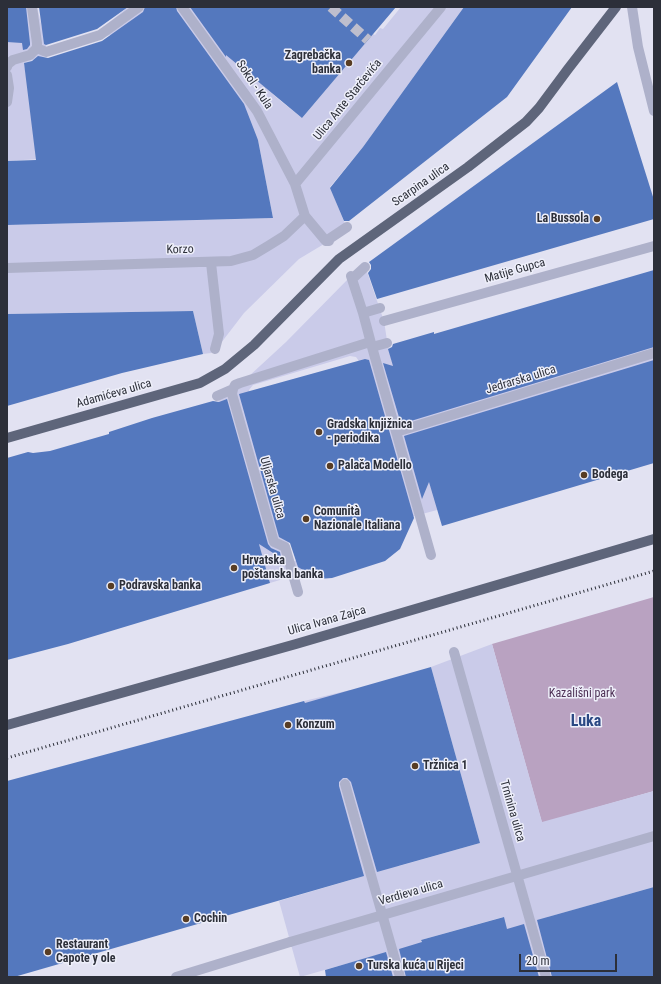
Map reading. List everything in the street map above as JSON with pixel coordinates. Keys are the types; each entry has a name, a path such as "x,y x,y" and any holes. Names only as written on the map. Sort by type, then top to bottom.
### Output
{"main road":[{"name":"Scarpina ulica","path":"225,369 254,345 339,259 468,167 526,122 539,108 616,7"},
{"name":"Adamićeva ulica","path":"7,438 200,383 225,369"},
{"name":"Ulica Ivana Zajca","path":"7,725 288,646 654,539"}],"street":[{"path":"7,67 13,60 30,55 37,48 38,43 32,7"},
{"path":"37,48 46,52 100,35 139,7"},
{"name":"Sokol - Kula","path":"182,7 257,111 295,184"},
{"name":"Ulica Ante Starčevića","path":"295,184 441,7"},
{"path":"632,7 638,47 654,111"},
{"path":"7,75 9,88 7,102"},
{"path":"295,184 305,216 328,241 347,227"},
{"name":"Korzo","path":"7,268 70,265 211,263 231,261 253,255 284,236 305,216"},
{"name":"Matije Gupca","path":"384,321 654,246"},
{"path":"211,263 219,334 211,351"},
{"path":"365,267 352,277 431,555"},
{"path":"363,313 380,308"},
{"path":"217,396 240,383 371,345 387,343"},
{"name":"Jedrarska ulica","path":"396,432 654,353"},
{"name":"Uljarska ulica","path":"234,387 232,394 274,542 285,547 298,592"},
{"name":"Trninina ulica","path":"454,652 546,977"},
{"path":"345,784 400,977"},
{"name":"Verdieva ulica","path":"176,977 290,942 654,836"}],"green space":[{"name":"Kazališni park","path":"654,597 654,791 542,823 492,644"}],"shaded area":[{"path":"24,7 37,7 47,49 95,34 128,7 164,7 113,34 24,63 40,159 7,161 7,42"},
{"path":"170,7 193,7 254,76 277,98 302,118 373,34 375,35 380,28 383,29 401,7 464,7 363,147 330,187 345,224 329,241 299,259 244,313 221,343 211,353 203,354 193,311 7,314 7,225 273,218 258,140"},
{"path":"366,269 384,321 388,347 407,415 654,345 654,363 437,510 407,518 361,364 356,357 350,356 253,385 249,390 249,396 287,537 294,561 300,560 306,572 270,583 218,400 248,377 286,342 351,276"},
{"path":"492,644 542,822 654,791 654,887 548,917 565,977 521,977 503,917 421,940 432,977 383,977 377,955 300,977 279,901 354,879 304,701 350,690 399,866 480,843 431,667"}],"building":[{"path":"7,7 26,7 30,43 27,49 23,50 22,43 7,42"},
{"path":"39,7 128,7 97,29 46,45 44,44"},
{"path":"145,7 176,7 177,11 244,104 258,140 273,218 7,225 7,161 36,160 24,63 32,61 38,56 48,58 102,41 143,12"},
{"path":"190,7 396,7 302,118 226,55 226,57"},
{"path":"464,7 572,7 507,97 349,221 344,221 330,188 363,147"},
{"path":"617,82 654,200 654,219 377,299 368,273 371,269 369,262"},
{"path":"654,270 654,347 401,424 383,363 393,366 388,349 392,347 393,344 434,332 434,334"},
{"path":"193,311 203,354 122,373 7,406 7,314"},
{"name":"Palača Modello","path":"365,359 369,360 414,518 400,549 385,561 332,578 318,579 298,567 290,543 279,537 239,394"},
{"path":"654,360 654,463 442,526 429,482 422,499 404,436"},
{"path":"227,399 268,544 271,548 280,552 281,558 259,544 270,583 68,644 7,660 7,458 28,452 33,453 50,451 109,434 109,432 152,418 213,401 219,402"},
{"path":"431,667 480,843 377,872 351,782 347,778 343,778 339,782 339,786 364,876 14,977 7,977 7,781 304,701 305,703"},
{"path":"654,887 654,977 552,977 537,920"},
{"path":"504,917 507,929 524,924 539,977 406,977 399,949 422,942 421,940"},
{"name":"Turska kuća u Rijeci","path":"386,952 393,977 326,977 325,970"}],"tunnel":[{"path":"331,7 368,40"}],"railway":[{"path":"7,758 654,571"}],"place":[{"name":"Zagrebačka banka","path":"349,63"},
{"name":"La Bussola","path":"597,219"},
{"name":"Gradska knjižnica - periodika","path":"319,432"},
{"name":"Palača Modello","path":"330,466"},
{"name":"Bodega","path":"584,475"},
{"name":"Comunità Nazionale Italiana","path":"306,519"},
{"name":"Hrvatska poštanska banka","path":"234,568"},
{"name":"Podravska banka","path":"111,586"},
{"name":"Konzum","path":"288,725"},
{"name":"Tržnica 1","path":"415,766"},
{"name":"Cochin","path":"186,919"},
{"name":"Restaurant Capote y ole","path":"48,952"},
{"name":"Turska kuća u Rijeci","path":"359,966"}],"district":[{"name":"Luka","path":"586,722"}]}
